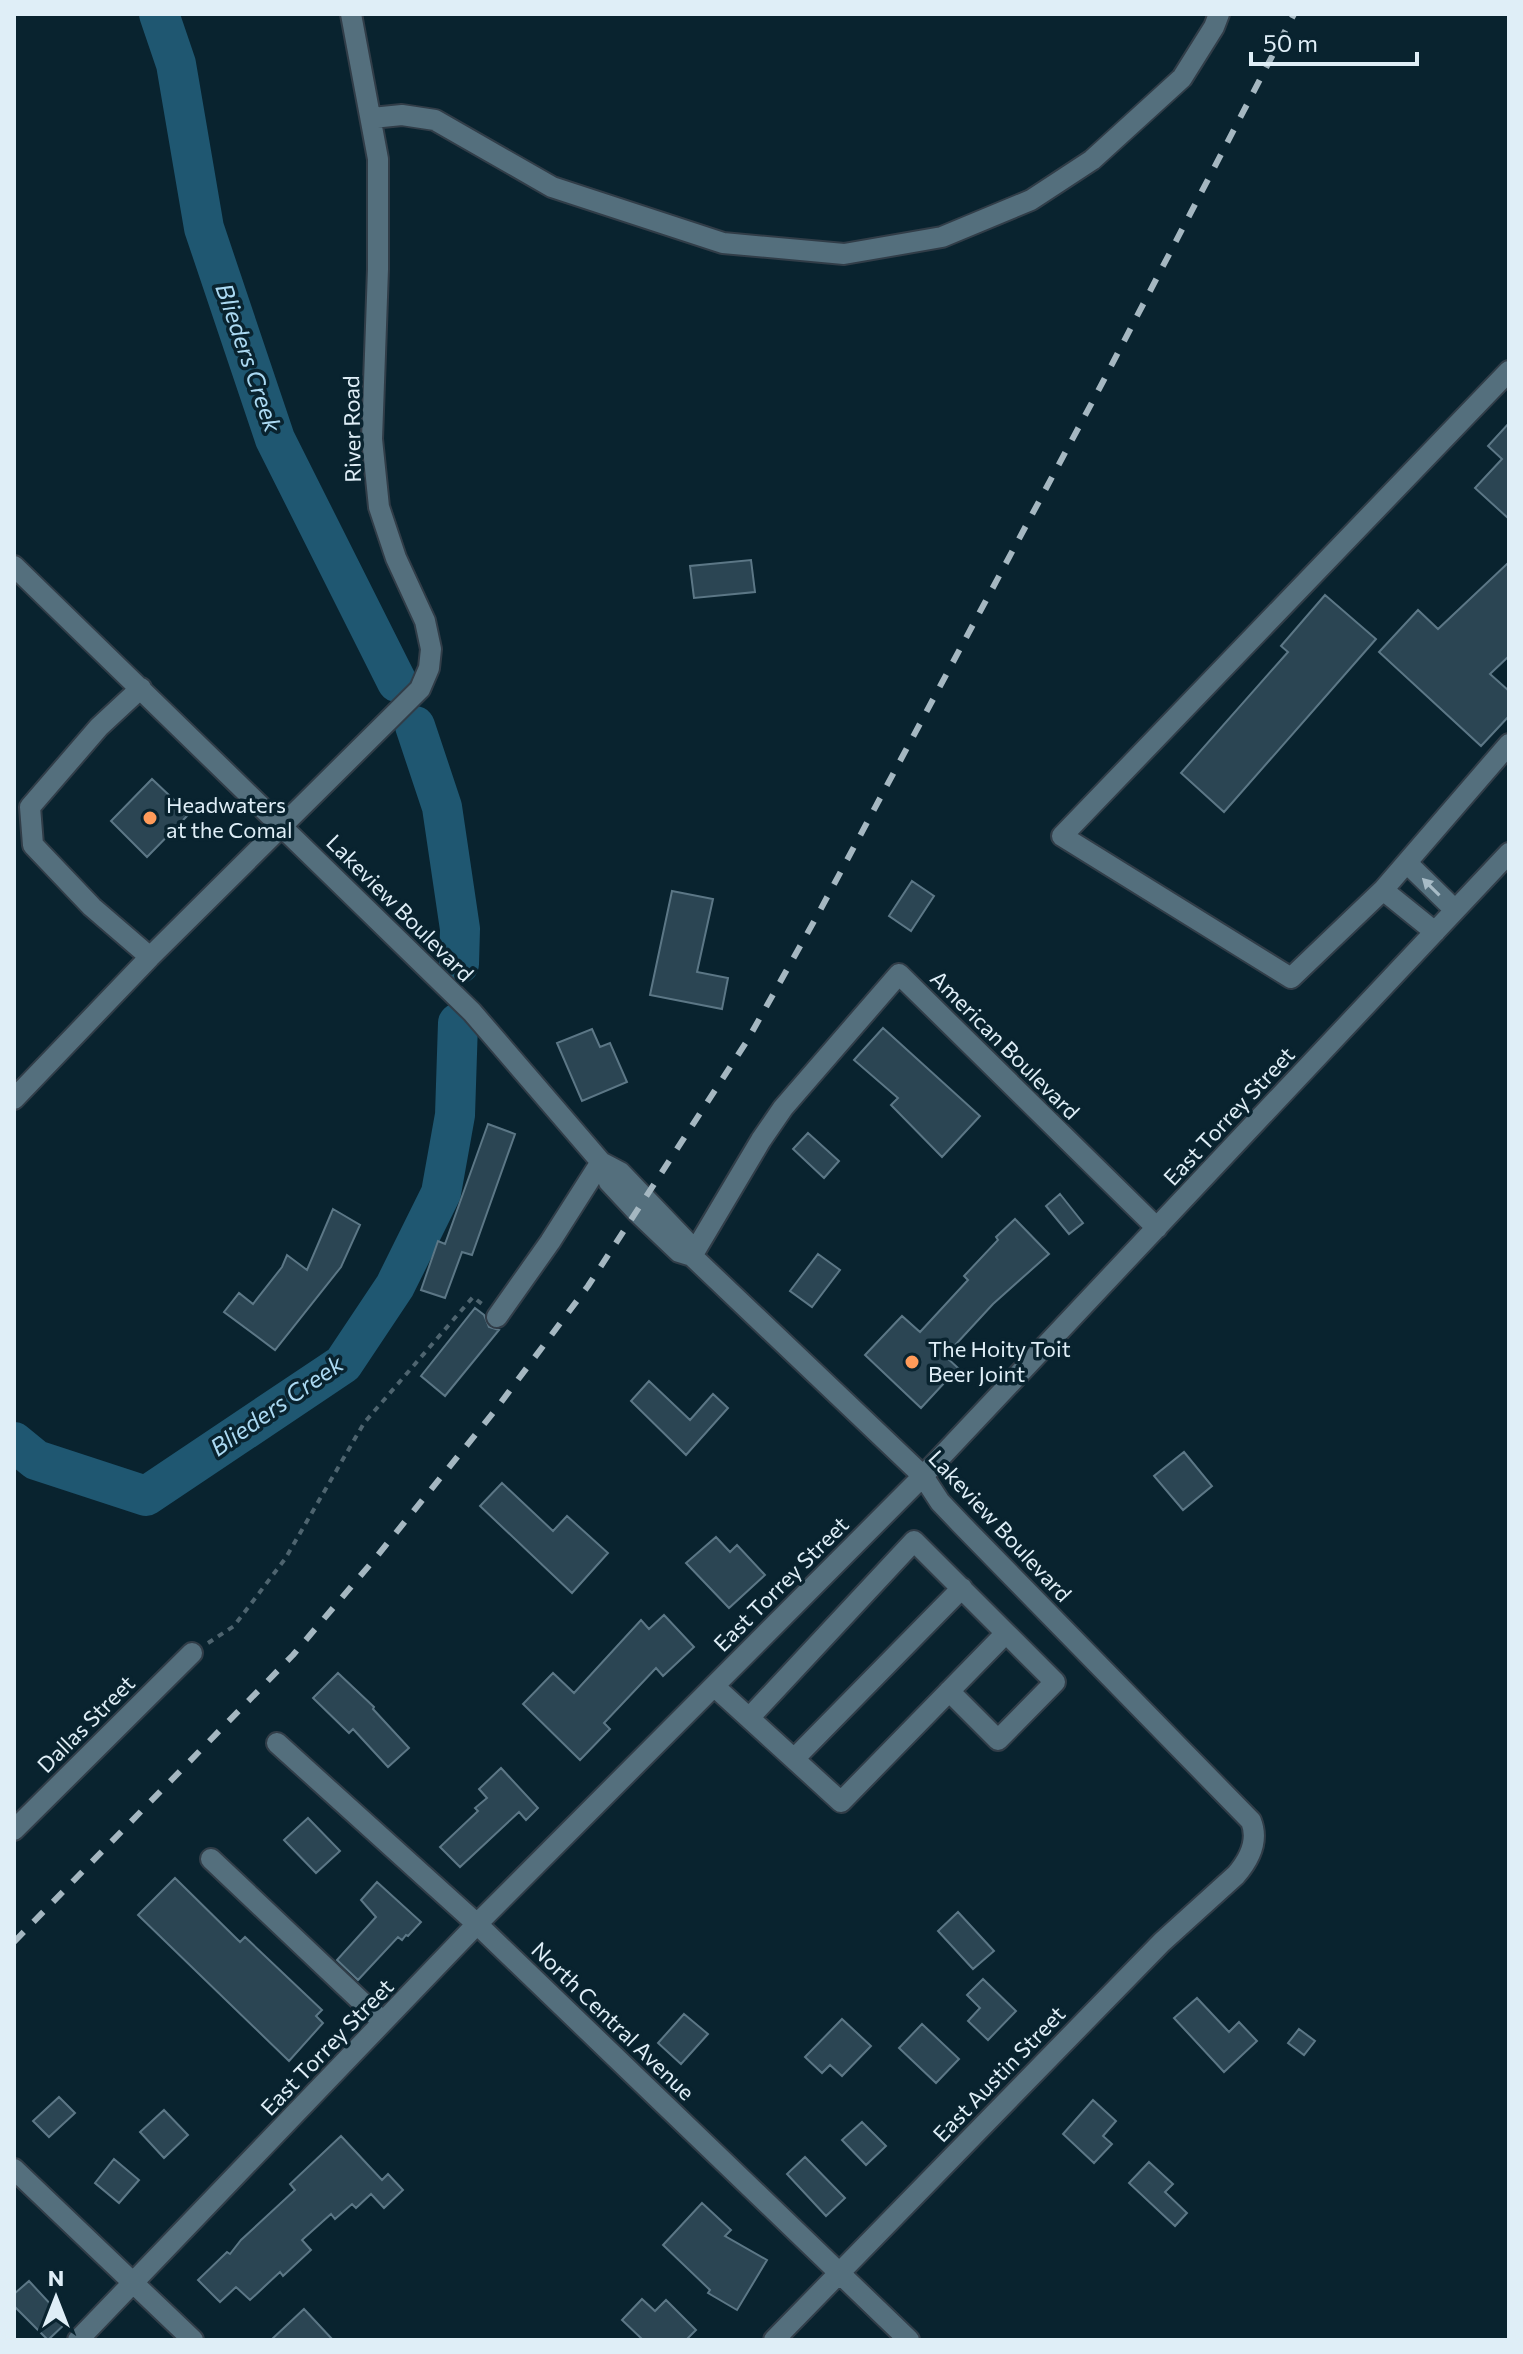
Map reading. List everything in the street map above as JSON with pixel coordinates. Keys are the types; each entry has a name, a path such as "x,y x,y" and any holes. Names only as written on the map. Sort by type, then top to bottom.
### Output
{"street":[{"name":"River Road","path":"14,1099 150,957 420,689 429,668 431,649 425,621 396,558 379,507 372,439 378,159 351,14"},
{"path":"372,118 402,115 435,120 552,187 723,243 844,254 942,237 1031,200 1092,160 1182,78 1219,14"},
{"path":"1509,371 1062,836 1291,978 1383,890 1509,744"},
{"name":"Lakeview Boulevard","path":"14,566 484,1025 601,1162 609,1182 637,1212 679,1252 692,1256 923,1476 940,1502 1251,1821 1253,1841"},
{"path":"141,688 22,800 33,845 92,907 150,957"},
{"name":"East Torrey Street","path":"78,2340 477,1924 923,1476 1509,853"},
{"path":"1407,863 1455,910"},
{"path":"1383,890 1435,932"},
{"name":"American Boulevard","path":"692,1256 783,1108 899,974 1157,1228"},
{"path":"497,1317 601,1162"},
{"path":"749,1718 914,1541 1055,1682 998,1740 949,1691"},
{"path":"794,1759 962,1588"},
{"path":"714,1686 841,1802 1006,1633"},
{"name":"Dallas Street","path":"14,1830 192,1653"},
{"name":"North Central Avenue","path":"277,1743 477,1924 909,2340"},
{"name":"East Austin Street","path":"774,2340 1162,1942 1236,1875 1245,1865 1253,1841"},
{"path":"211,1859 383,2022"},
{"path":"14,2169 193,2340"}],"path":[{"path":"192,1653 234,1626 285,1559 364,1423 473,1297 497,1317"}],"building":[{"path":"1509,423 1509,519 1475,488 1502,459 1488,446"},
{"path":"751,560 755,592 694,598 690,566"},
{"path":"1509,562 1509,656 1490,674 1509,691 1509,716 1481,746 1379,652 1418,610 1438,629"},
{"path":"1325,595 1376,639 1224,812 1181,773 1288,652 1281,646"},
{"name":"Headwaters at the Comal","path":"152,779 189,814 147,857 111,821"},
{"path":"912,881 934,896 911,931 889,916"},
{"path":"672,891 713,899 697,972 728,978 722,1009 650,995"},
{"path":"883,1028 980,1116 942,1157 891,1105 898,1098 854,1060"},
{"path":"592,1029 600,1047 610,1043 627,1082 582,1101 557,1043"},
{"path":"488,1124 515,1134 472,1255 462,1252 445,1298 421,1290 438,1241 445,1244"},
{"path":"808,1133 839,1161 824,1178 793,1149"},
{"path":"1060,1194 1083,1223 1069,1234 1046,1206"},
{"path":"333,1209 360,1225 341,1267 275,1350 224,1312 239,1293 253,1304 282,1267 287,1255 307,1270"},
{"path":"1015,1219 1049,1254 993,1304 945,1356 958,1368 921,1408 865,1355 902,1316 920,1332 968,1280 964,1276"},
{"path":"818,1254 840,1270 812,1307 790,1291"},
{"path":"475,1308 484,1315 489,1327 499,1330 445,1396 421,1376"},
{"path":"649,1381 690,1420 713,1394 728,1408 686,1455 631,1401"},
{"path":"1184,1452 1212,1486 1183,1510 1154,1476"},
{"path":"502,1483 553,1531 567,1516 608,1553 572,1593 480,1506"},
{"path":"716,1537 730,1552 737,1545 765,1575 729,1608 686,1563"},
{"path":"664,1615 694,1647 663,1676 656,1668 604,1723 610,1729 580,1760 523,1704 553,1673 574,1693 641,1620 649,1629"},
{"path":"338,1673 374,1707 409,1748 388,1767 353,1729 349,1733 313,1698"},
{"path":"501,1768 538,1808 526,1820 519,1812 460,1867 440,1847 478,1811 475,1808 487,1798 479,1789"},
{"path":"308,1818 340,1851 316,1873 284,1840"},
{"path":"175,1878 240,1942 245,1937 322,2010 316,2016 323,2023 289,2061 138,1915"},
{"path":"377,1882 421,1922 402,1940 398,1937 358,1980 337,1960 376,1917 361,1900"},
{"path":"958,1912 994,1951 973,1969 938,1931"},
{"path":"983,1979 1016,2011 988,2040 968,2021 980,2008 967,1995"},
{"path":"1197,1998 1229,2032 1239,2022 1257,2041 1224,2072 1174,2018"},
{"path":"684,2014 708,2034 681,2064 658,2043"},
{"path":"842,2019 871,2046 842,2076 830,2065 822,2073 805,2057"},
{"path":"922,2024 959,2059 936,2083 899,2048"},
{"path":"1299,2029 1315,2041 1304,2055 1288,2043"},
{"path":"59,2097 75,2113 49,2137 33,2121"},
{"path":"1093,2100 1116,2121 1103,2136 1112,2144 1094,2163 1063,2134"},
{"path":"164,2110 188,2135 164,2158 140,2132"},
{"path":"862,2122 886,2146 866,2165 842,2140"},
{"path":"341,2136 382,2180 388,2174 403,2190 384,2208 371,2194 356,2208 352,2204 335,2219 331,2214 302,2240 311,2250 283,2276 280,2272 250,2300 236,2287 220,2302 198,2280 227,2252 230,2254 295,2190 290,2184"},
{"path":"805,2157 845,2198 826,2216 787,2174"},
{"path":"114,2159 139,2180 119,2203 95,2183"},
{"path":"1149,2162 1173,2184 1165,2192 1187,2213 1175,2226 1129,2183"},
{"path":"702,2203 731,2230 725,2236 767,2260 737,2310 708,2293 710,2290 663,2245"},
{"path":"29,2281 67,2322 48,2340 14,2306 14,2294"},
{"path":"642,2299 655,2311 666,2300 696,2330 686,2340 643,2340 622,2320"},
{"path":"304,2309 333,2340 271,2340"}],"waterway":[{"name":"Blieders Creek","path":"159,14 176,64 204,228 275,439 397,682"},
{"name":"Blieders Creek","path":"415,726 442,807 460,929 459,964"},
{"name":"Blieders Creek","path":"14,1442 36,1460 146,1496 343,1364 395,1286 441,1193 455,1115 458,1023"}],"railway":[{"path":"14,1942 293,1655 493,1413 588,1286 747,1041 817,916 1096,395 1294,14"}],"place":[{"name":"Headwaters at the Comal","path":"150,818"},
{"name":"The Hoity Toit Beer Joint","path":"912,1362"}]}
